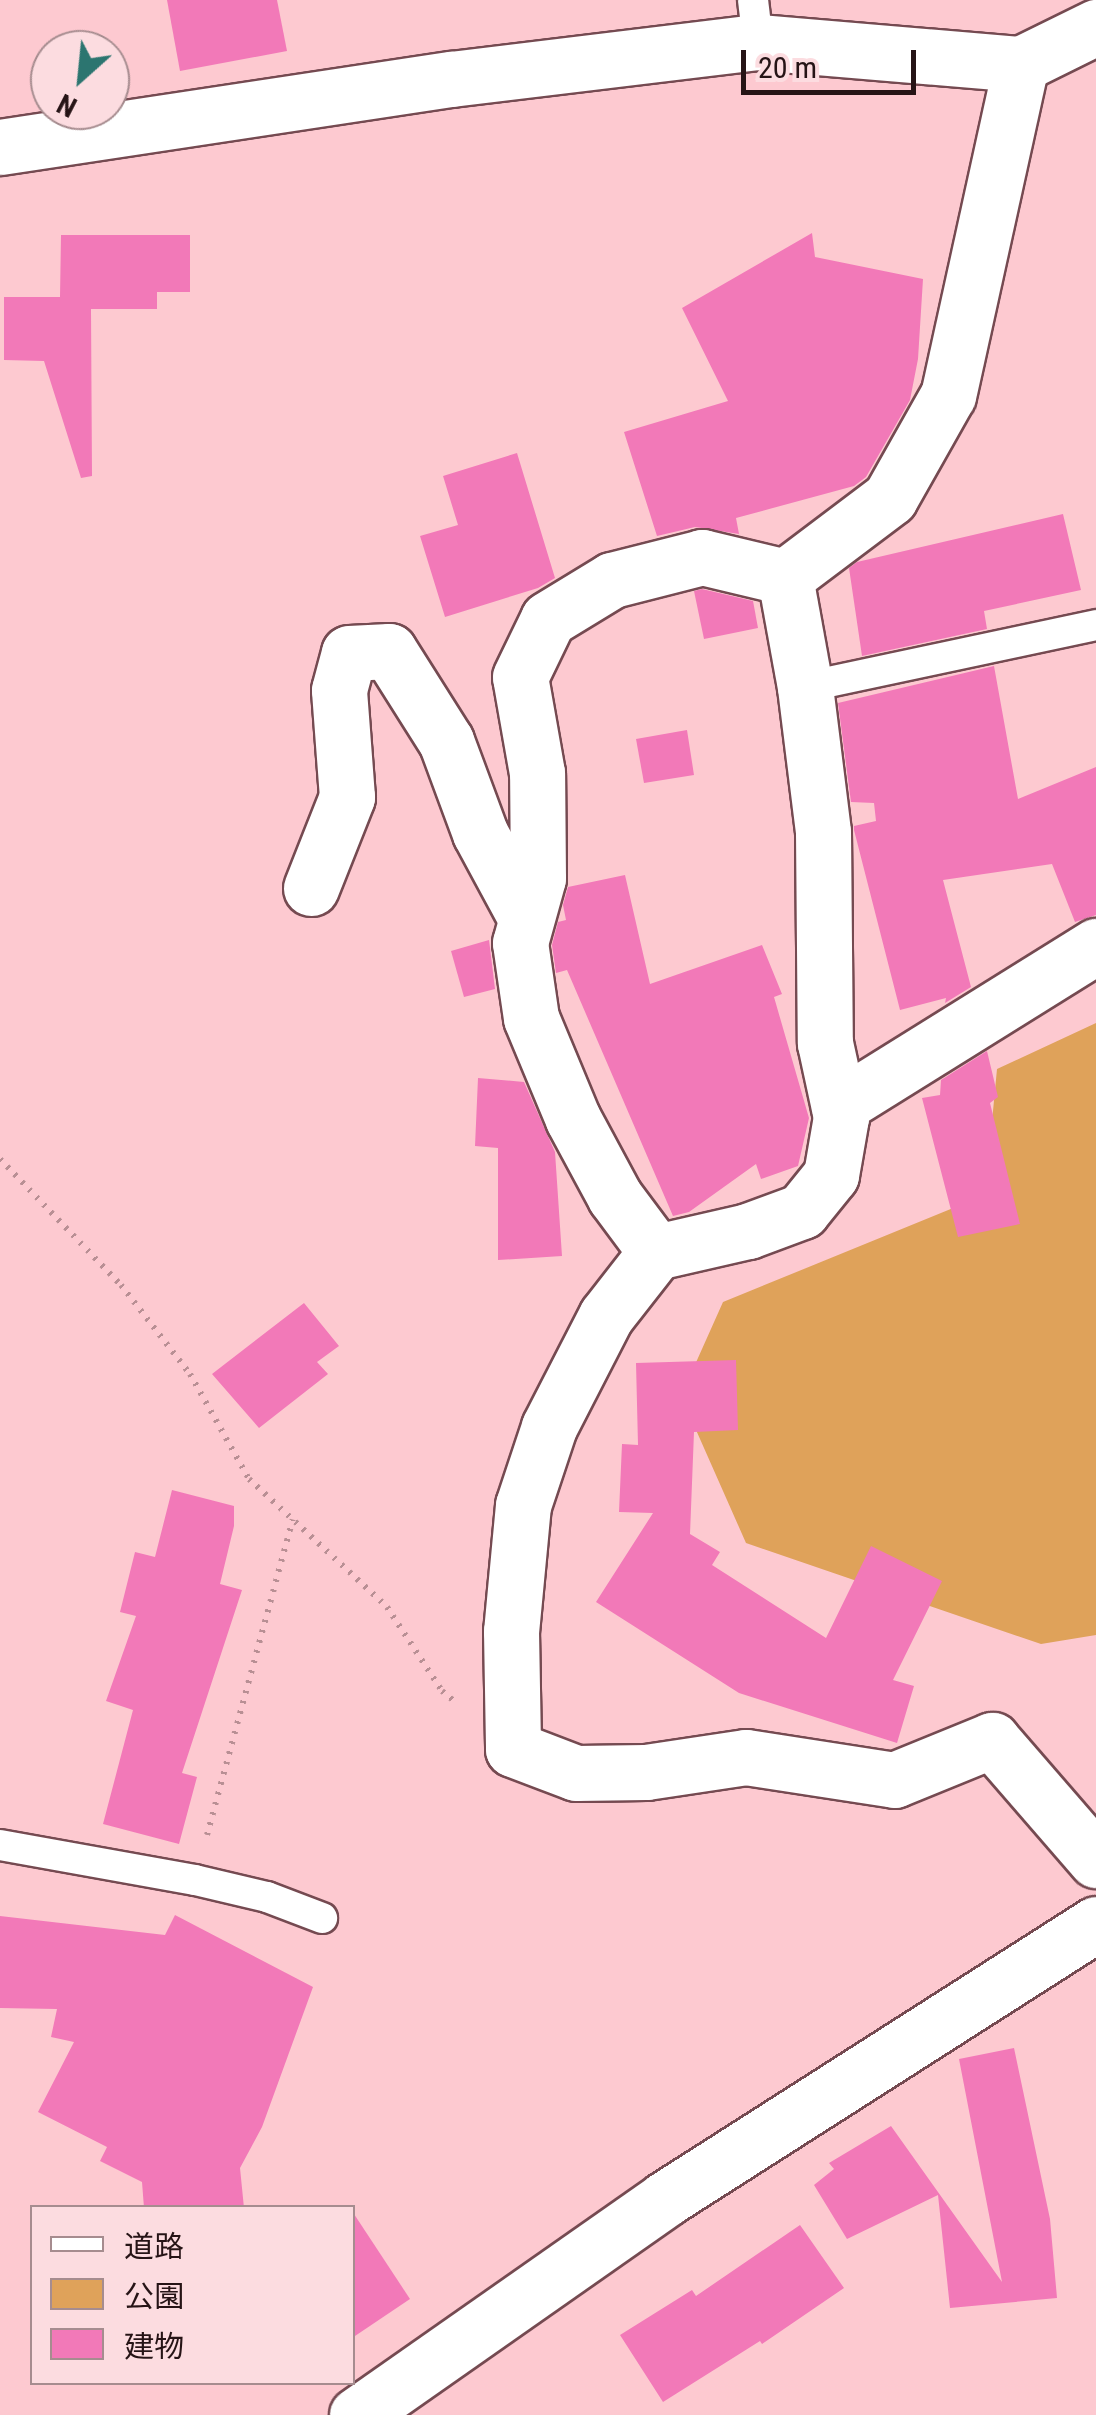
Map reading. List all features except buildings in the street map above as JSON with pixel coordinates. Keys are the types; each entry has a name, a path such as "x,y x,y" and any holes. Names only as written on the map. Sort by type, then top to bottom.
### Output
{"street":[{"path":"0,148 451,78 756,21 1020,64 1096,27"},
{"path":"785,578 890,498 948,395 1020,64"},
{"path":"656,1252 616,1197 573,1119 531,1018 520,943 538,878 538,774 520,677 548,619 612,580 702,557 785,578"},
{"path":"785,578 805,688 822,832 826,1043 842,1117 831,1175 802,1211 748,1232 656,1252 606,1316 549,1427 523,1504 511,1631 513,1749 576,1773 646,1772 746,1758 894,1780 992,1740 1096,1860"},
{"path":"312,888 346,797 339,690 349,653 389,650 446,741 480,833 526,918"},
{"path":"839,1106 1096,946"},
{"path":"358,2415 665,2199 1096,1924"}],"lane":[{"path":"805,688 1096,626"},
{"path":"0,1845 195,1880 267,1897 322,1918"}],"path":[{"path":"0,1159 121,1286 190,1374 249,1479 387,1608 442,1691 513,1749"},
{"path":"195,1880 293,1519"}],"green space":[{"path":"1096,1023 1096,1635 1041,1644 746,1543 681,1396 723,1302 985,1195 997,1069"}]}
